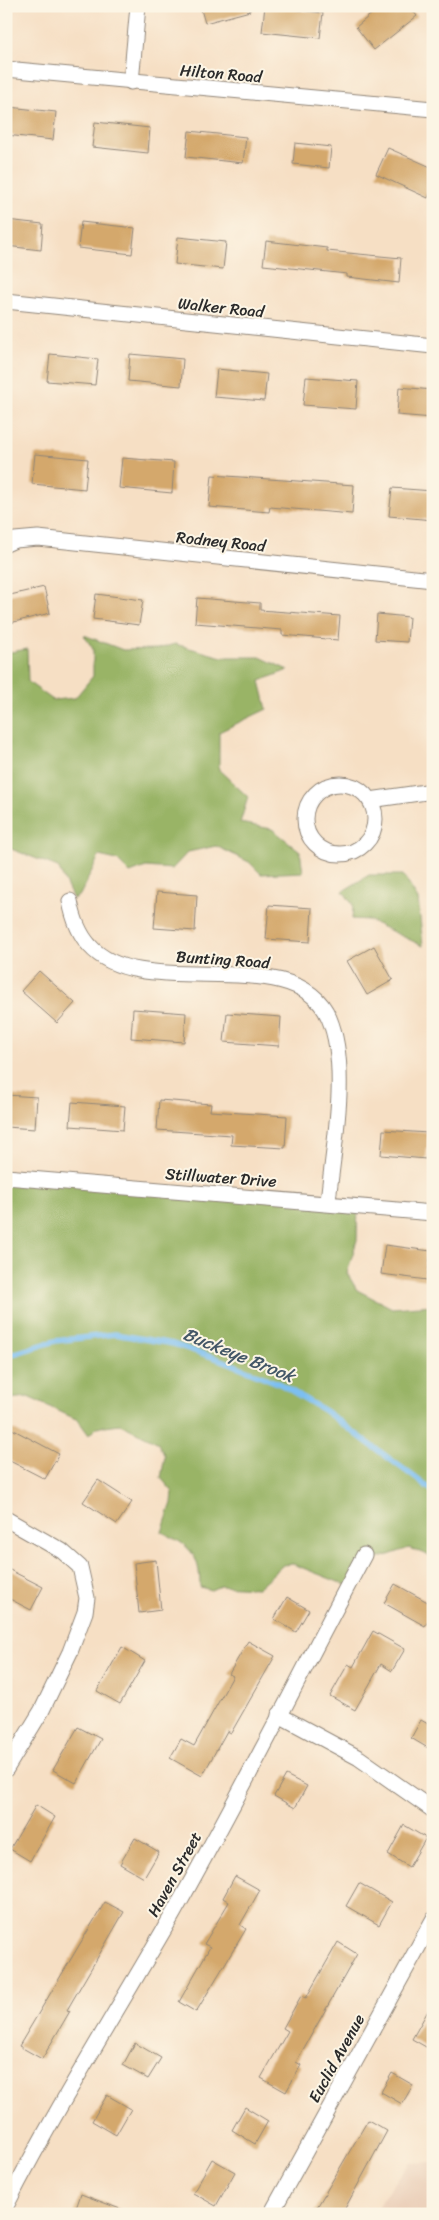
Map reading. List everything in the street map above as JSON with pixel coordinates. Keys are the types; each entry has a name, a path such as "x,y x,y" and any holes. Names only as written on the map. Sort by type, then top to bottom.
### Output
{"street":[{"path":"130,82 138,6"},
{"name":"Hilton Road","path":"6,69 433,109"},
{"name":"Walker Road","path":"6,301 433,346"},
{"name":"Rodney Road","path":"6,544 15,540 38,538 433,580"},
{"path":"341,784 352,786 370,800 375,812 376,824 372,835 365,845 356,851 344,855 332,854 321,849 312,841 307,831 306,814 312,798 320,791 330,786 341,784"},
{"path":"370,800 433,791"},
{"name":"Bunting Road","path":"70,901 73,917 84,938 91,947 112,962 145,971 250,975 295,984 313,996 329,1016 340,1061 328,1202"},
{"name":"Stillwater Drive","path":"6,1177 433,1212"},
{"path":"6,1518 62,1551 80,1567 87,1598 85,1612 70,1652 42,1710 6,1769"},
{"name":"Haven Street","path":"6,2206 34,2152 173,1914 236,1800 364,1555"},
{"path":"279,1715 359,1758 433,1810"},
{"name":"Euclid Avenue","path":"271,2214 433,1920"}],"shaded area":[{"path":"433,2162 433,2214 375,2214 383,2198 410,2163"}],"green space":[{"path":"84,635 123,650 157,649 175,644 222,657 260,657 288,670 260,681 267,709 219,732 219,770 248,797 240,823 272,829 300,851 303,872 261,874 249,862 216,846 188,852 172,869 146,867 130,873 117,860 99,856 80,895 73,899 58,867 6,847 6,653 27,649 28,682 53,700 75,698 93,676 93,649"},
{"path":"369,875 403,875 418,899 423,946 368,920 352,919 353,905 343,891"},
{"path":"6,1176 358,1204 357,1240 347,1273 357,1290 392,1308 433,1305 433,1557 409,1548 377,1559 356,1589 293,1564 283,1565 257,1588 220,1586 211,1590 200,1587 198,1566 192,1552 180,1542 162,1532 172,1503 173,1492 161,1478 165,1456 157,1442 120,1424 97,1427 89,1435 78,1420 28,1397 8,1399 6,1401"}],"building":[{"path":"200,6 249,6 250,11 205,23"},
{"path":"265,6 323,13 320,38 262,32"},
{"path":"381,6 409,6 417,16 374,50 356,27"},
{"path":"9,107 56,112 53,140 6,135"},
{"path":"95,122 150,128 148,153 92,147"},
{"path":"189,131 246,137 243,163 186,157"},
{"path":"295,143 331,147 329,168 293,164"},
{"path":"388,148 433,168 433,187 428,198 376,174"},
{"path":"6,220 43,224 41,250 6,246"},
{"path":"81,222 135,228 132,254 78,248"},
{"path":"178,237 226,242 223,269 175,264"},
{"path":"266,241 327,248 327,251 401,258 399,283 347,277 347,274 263,265"},
{"path":"50,354 98,359 95,385 47,381"},
{"path":"130,354 183,359 181,386 128,381"},
{"path":"217,369 267,374 264,401 214,397"},
{"path":"306,377 358,381 356,409 303,405"},
{"path":"399,387 433,390 433,418 397,415"},
{"path":"35,454 88,459 85,489 32,484"},
{"path":"122,458 174,462 172,493 119,488"},
{"path":"212,475 354,485 352,514 270,507 269,512 209,507"},
{"path":"392,488 433,491 433,520 389,516"},
{"path":"44,587 50,613 6,624 6,596"},
{"path":"96,594 143,600 139,625 93,619"},
{"path":"197,598 260,603 260,610 340,616 338,640 282,635 282,630 195,623"},
{"path":"377,614 409,617 407,642 375,640"},
{"path":"157,892 197,895 195,931 154,928"},
{"path":"269,905 312,908 310,942 266,939"},
{"path":"374,946 393,980 367,995 347,961"},
{"path":"39,971 75,1003 57,1023 21,991"},
{"path":"133,1009 186,1013 184,1042 131,1038"},
{"path":"227,1013 281,1017 279,1046 224,1042"},
{"path":"6,1095 37,1097 35,1129 6,1127"},
{"path":"159,1100 211,1104 210,1111 287,1116 285,1148 231,1145 232,1135 157,1130"},
{"path":"72,1102 125,1106 123,1130 70,1126"},
{"path":"383,1130 428,1133 426,1159 381,1155"},
{"path":"385,1245 431,1251 427,1280 381,1274"},
{"path":"12,1429 59,1454 45,1479 6,1459 6,1439"},
{"path":"98,1480 132,1502 117,1524 83,1502"},
{"path":"156,1560 161,1610 139,1613 134,1563"},
{"path":"6,1568 43,1587 31,1610 6,1597"},
{"path":"395,1584 433,1605 433,1613 425,1626 384,1603"},
{"path":"287,1597 309,1610 296,1632 274,1619"},
{"path":"373,1631 405,1649 392,1671 381,1664 355,1710 330,1696 348,1664 353,1667"},
{"path":"248,1641 275,1656 231,1733 227,1731 202,1776 170,1758 181,1739 194,1746 233,1676 229,1674"},
{"path":"122,1647 145,1661 120,1704 97,1691"},
{"path":"421,1720 433,1727 433,1751 411,1738"},
{"path":"78,1727 101,1739 76,1783 53,1770"},
{"path":"286,1775 307,1786 295,1808 274,1796"},
{"path":"36,1805 55,1817 30,1861 10,1849"},
{"path":"404,1825 426,1838 409,1867 388,1854"},
{"path":"135,1838 159,1852 144,1878 120,1864"},
{"path":"235,1876 260,1890 240,1925 246,1929 196,2012 179,2002 210,1947 204,1944 229,1902 223,1898"},
{"path":"359,1883 392,1902 379,1925 346,1906"},
{"path":"105,1902 124,1912 67,2010 70,2011 42,2059 19,2046"},
{"path":"338,1942 357,1954 296,2062 301,2065 286,2092 261,2078 288,2031 283,2028 301,1996 306,1998"},
{"path":"433,2002 433,2051 412,2039"},
{"path":"135,2043 161,2058 148,2079 123,2065"},
{"path":"392,2073 413,2085 402,2104 381,2092"},
{"path":"107,2095 131,2109 116,2135 92,2121"},
{"path":"245,2107 268,2121 255,2144 232,2130"},
{"path":"368,2120 387,2131 342,2214 313,2214"},
{"path":"212,2159 235,2172 216,2206 193,2193"},
{"path":"81,2194 128,2212 128,2214 74,2214"}],"waterway":[{"name":"Buckeye Brook","path":"6,1356 55,1341 115,1334 173,1344 227,1362 280,1384 325,1411 433,1491"}]}
